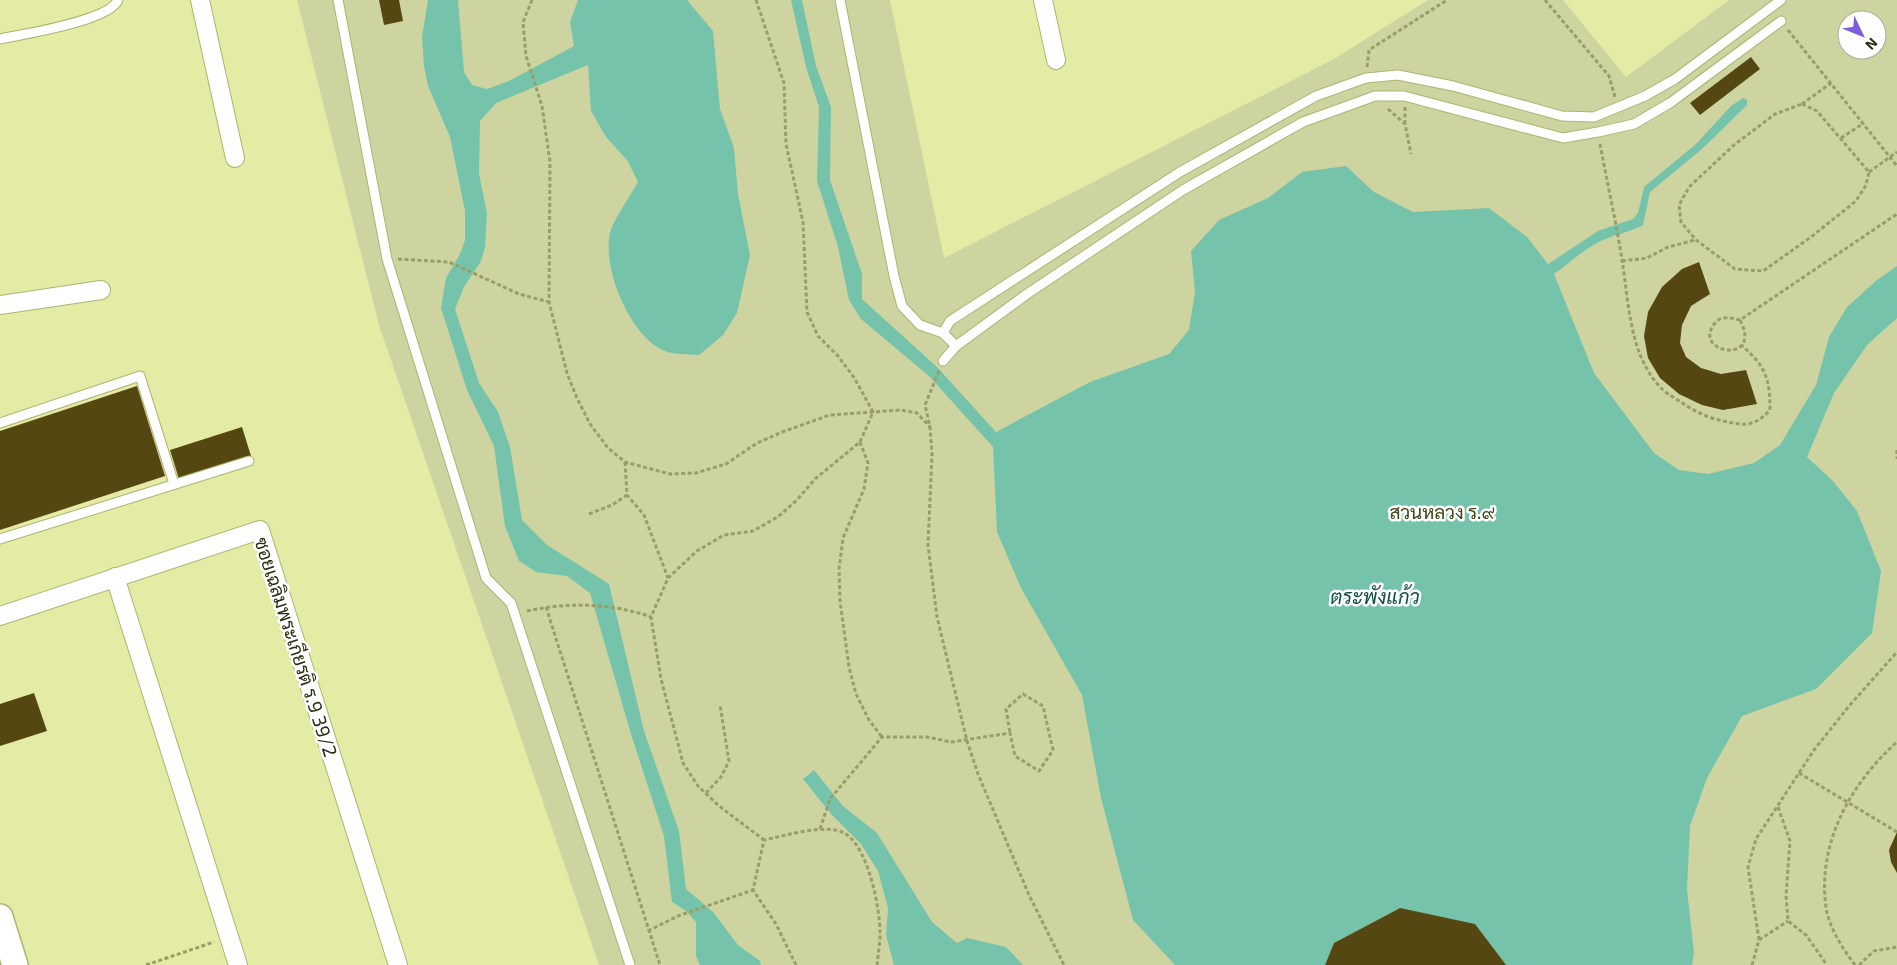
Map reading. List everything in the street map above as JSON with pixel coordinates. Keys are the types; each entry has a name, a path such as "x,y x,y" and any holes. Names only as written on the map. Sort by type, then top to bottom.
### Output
{"main road":[{"path":"0,917 15,965"}],"street":[{"path":"200,0 235,158"},
{"path":"1044,0 1056,60"},
{"path":"0,305 100,290"},
{"name":"ซอยเฉลิมพระเกียรติ ร.9 39/2","path":"0,616 260,530 398,965"},
{"path":"115,577 238,965"}],"lane":[{"path":"0,39 89,19 108,12 118,0"},
{"path":"338,0 386,259 486,578 511,603 630,965"},
{"path":"840,0 894,276 902,306 920,324 943,333 956,346"},
{"path":"943,333 950,321 1180,172 1316,96 1366,78 1398,75 1453,86 1562,116 1594,117 1618,108 1675,79 1781,0"},
{"path":"943,361 956,346 1027,294 1183,190 1303,122 1375,96 1404,96 1563,138 1598,132 1634,124 1670,103 1781,20"},
{"path":"0,423 140,376 174,484"},
{"path":"0,539 250,461"}],"path":[{"path":"532,0 523,22 526,56 537,90 547,132 550,162 549,302 567,373 576,396 590,424 608,448 625,462 670,474 696,474 726,464 758,443 805,423 830,415 901,410 917,413 930,427"},
{"path":"756,0 784,82 786,144 803,222 807,312 818,336 838,356 868,399 873,412 860,442 815,479 797,500 779,516 753,531 724,535 697,551 668,578 651,617 661,679 683,763 698,786 742,826 764,840 820,829 846,834 863,854 877,908 880,934 877,965"},
{"path":"1366,78 1368,50 1447,0"},
{"path":"1545,0 1609,76 1618,108"},
{"path":"1781,20 1897,166"},
{"path":"1831,83 1802,104 1775,114 1734,145 1689,187 1679,205 1681,222 1696,240 1735,269 1763,271 1811,237 1856,201 1866,185 1869,172 1897,152"},
{"path":"1375,96 1405,124 1411,154"},
{"path":"1802,104 1816,111 1842,138 1869,172"},
{"path":"1842,138 1864,123"},
{"path":"1598,132 1622,261 1625,289 1636,340 1644,364 1662,390 1687,406 1714,419 1742,426 1760,421 1770,410 1770,384 1756,358 1741,345"},
{"path":"1740,320 1745,338 1741,345 1736,349 1726,352 1715,346 1710,331 1715,322 1722,318 1740,320 1897,214"},
{"path":"1622,261 1647,258 1668,247 1696,240"},
{"path":"386,259 449,262 518,294 549,302"},
{"path":"943,361 925,405 930,427 928,545 937,617 967,741 978,774 1029,895 1064,965"},
{"path":"860,442 868,463 864,489 843,538 839,569 840,601 849,667 856,694 869,720 882,737"},
{"path":"1897,450 1897,459"},
{"path":"625,462 627,495 644,515 668,578"},
{"path":"589,514 612,505 627,495"},
{"path":"515,614 546,607 588,605 621,609 651,617"},
{"path":"546,607 660,965"},
{"path":"1752,965 1759,940 1748,867 1756,839 1799,773 1849,706 1897,652"},
{"path":"1023,694 1043,706 1053,750 1039,772 1015,756 1010,733 1006,710 1023,694"},
{"path":"706,793 721,777 729,760 720,705"},
{"path":"882,737 927,737 951,742 1010,733"},
{"path":"820,829 830,799 882,737"},
{"path":"1855,965 1835,934 1826,909 1825,881 1835,830 1847,800 1874,762 1897,743"},
{"path":"1799,773 1847,800 1897,832"},
{"path":"1778,807 1790,841 1786,896 1788,922 1806,935 1827,965"},
{"path":"764,840 753,890 776,924 796,965"},
{"path":"648,931 678,916 753,890"},
{"path":"1759,940 1788,922"},
{"path":"146,965 230,937"},
{"path":"1859,965 1874,951 1897,947"}],"green space":[{"name":"สวนหลวง ร.๙","path":"297,0 890,0 944,258 1334,59 1428,0 1563,0 1626,77 1729,0 1897,0 1897,965 599,965 379,325"}],"water":[{"path":"428,0 458,0 464,72 472,85 487,89 509,81 574,46 570,22 578,0 687,0 713,31 720,109 734,148 738,194 750,255 737,313 723,335 699,355 677,354 665,351 652,343 641,332 621,300 610,265 610,233 618,215 638,182 627,160 606,137 591,111 588,65 496,103 480,121 479,174 487,213 485,247 481,261 464,287 455,309 479,383 498,412 510,447 522,520 547,545 609,584 644,731 679,831 686,889 713,912 738,945 760,961 761,965 700,965 696,956 696,922 686,911 672,902 664,836 631,734 590,593 567,576 536,572 519,561 505,526 494,446 467,390 441,308 446,278 460,254 465,240 465,211 450,137 428,86 424,66 422,37"},
{"name":"ตระพังแก้ว","path":"791,0 802,0 816,66 831,107 830,180 862,274 862,299 937,367 996,432 1090,382 1169,354 1189,330 1195,292 1191,251 1219,220 1268,198 1302,172 1346,166 1374,192 1413,212 1489,208 1527,237 1548,264 1598,231 1633,219 1638,213 1644,187 1696,144 1731,106 1743,98 1747,100 1747,105 1702,149 1650,192 1643,225 1596,243 1554,274 1594,373 1654,453 1679,470 1708,474 1754,463 1780,445 1816,385 1829,337 1847,307 1877,280 1897,266 1897,318 1867,345 1834,393 1807,457 1833,481 1857,511 1881,571 1872,633 1816,689 1742,716 1707,778 1690,826 1687,889 1694,953 1692,965 1506,965 1400,908 1334,943 1325,965 1175,965 1133,920 1101,798 1082,695 1021,588 997,532 993,447 929,376 861,319 849,300 838,247 817,181 819,107 806,67"},
{"path":"814,770 843,806 877,833 932,922 957,943 967,938 1006,947 1023,965 894,965 886,935 888,908 878,871 861,844 832,815 803,779"}],"building":[{"path":"379,0 399,0 403,21 384,25"},
{"path":"1751,57 1760,69 1700,115 1690,103"},
{"path":"1699,262 1710,294 1691,306 1682,325 1680,343 1686,357 1701,368 1721,374 1746,370 1757,404 1723,410 1702,405 1679,394 1660,378 1648,358 1644,336 1648,312 1662,287 1682,269"},
{"path":"137,386 165,476 0,530 0,431"},
{"path":"242,427 251,456 179,479 170,450"},
{"path":"34,693 47,731 0,746 0,704"},
{"path":"1897,832 1897,873 1891,862 1889,850"},
{"path":"1400,908 1475,924 1506,965 1325,965 1334,943"}]}
